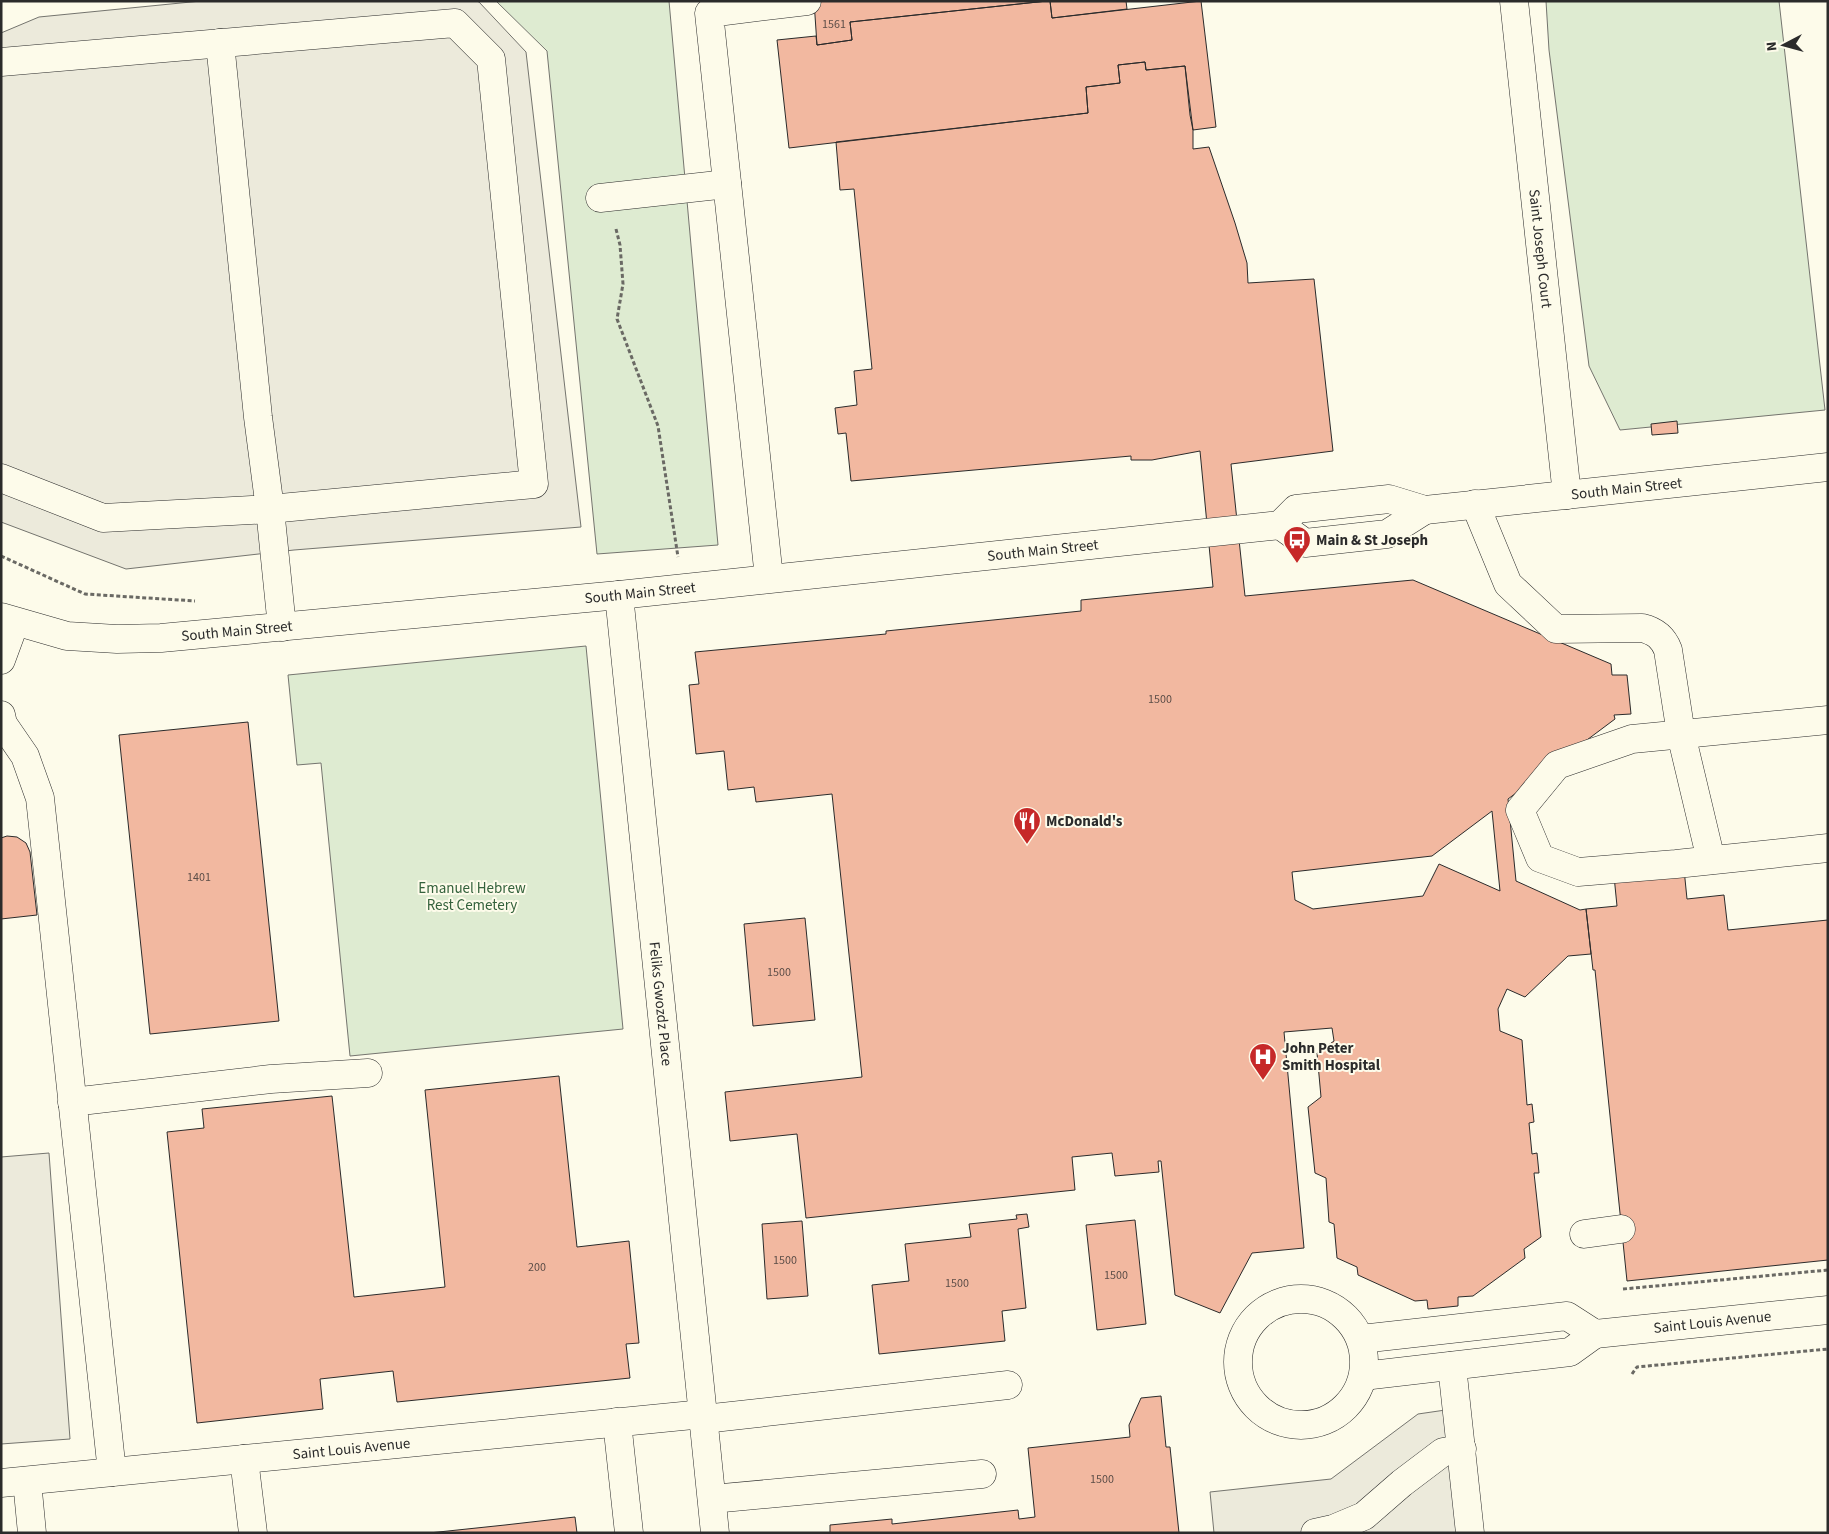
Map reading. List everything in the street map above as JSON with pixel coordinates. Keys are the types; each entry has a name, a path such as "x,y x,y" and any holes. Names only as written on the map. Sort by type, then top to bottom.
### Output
{"street":[{"name":"Saint Joseph Court","path":"1514,1 1524,109 1567,495"},
{"path":"769,578 709,13 807,2"},
{"path":"1,62 455,23 491,59 534,484 270,509 103,518 1,478"},
{"path":"220,44 258,417 282,627"},
{"path":"600,198 727,184"},
{"name":"South Main Street","path":"8,619 67,636 117,639 161,638 619,595 1280,525 1305,543 1387,534 1425,510 1828,467"},
{"path":"1475,504 1508,584 1556,629 1642,628 1651,630 1665,642 1668,650 1681,734 1710,860"},
{"name":"Feliks Gwozdz Place","path":"619,595 716,1533"},
{"path":"1,660 8,619"},
{"path":"1,715 3,724 25,756 40,798 112,1472"},
{"path":"1828,720 1632,739 1557,765 1520,810 1540,858 1578,872 1828,848"},
{"path":"72,1102 272,1079 368,1073"},
{"path":"1584,1234 1621,1229"},
{"path":"1291,1298 1308,1298 1326,1302 1340,1311 1352,1324 1361,1339 1365,1363 1363,1376 1357,1392 1347,1406 1334,1417 1318,1424 1301,1426 1284,1423 1268,1416 1254,1405 1245,1391 1239,1375 1237,1358 1241,1341 1249,1326 1260,1313 1275,1304 1291,1298"},
{"name":"Saint Louis Avenue","path":"1595,1334 1828,1310"},
{"path":"1361,1339 1566,1316 1595,1334 1570,1352 1363,1376"},
{"path":"1452,1366 1470,1533"},
{"name":"Saint Louis Avenue","path":"14,1482 617,1422 704,1416 1008,1386"},
{"path":"617,1422 629,1533"},
{"path":"1315,1533 1333,1529 1364,1516 1442,1452 1462,1449"},
{"path":"244,1459 253,1533"},
{"path":"712,1499 982,1474"},
{"path":"14,1482 32,1533"}],"path":[{"path":"600,198 612,212 620,245 624,284 617,319 658,426 678,558"},
{"path":"1,556 85,594 197,601"},
{"path":"1624,1288 1828,1270"},
{"path":"1632,1374 1637,1368 1828,1349"}],"green space":[{"path":"496,1 669,1 718,545 597,554 547,51"},
{"path":"1546,1 1779,1 1825,410 1620,430 1589,366 1549,50"},
{"name":"Emanuel Hebrew Rest Cemetery","path":"586,646 623,1029 350,1056 321,763 297,765 288,675"}],"shaded area":[{"path":"201,1 476,1 526,52 581,527 294,550 126,569 1,522 1,33 39,17"},
{"path":"49,1153 70,1439 1,1444 1,1157"},
{"path":"1466,1407 1480,1533 1214,1533 1210,1492 1331,1479 1418,1414"}],"building":[{"path":"814,1 1047,1 850,22 852,40 817,45"},
{"path":"1050,1 1052,18 1201,1 1216,127 1193,130 1185,66 1146,70 1145,62 1118,65 1120,83 1086,87 1088,113 789,148 777,40 816,36 817,45 852,40 850,22"},
{"path":"1050,1 1126,1 1127,9 1052,18"},
{"path":"1145,62 1146,70 1185,66 1193,130 1193,149 1209,147 1247,263 1248,283 1314,279 1333,451 1231,464 1245,596 1413,580 1611,664 1612,675 1627,675 1631,714 1614,715 1615,719 1508,799 1516,881 1580,910 1586,909 1591,954 1568,956 1525,997 1507,989 1498,1009 1500,1031 1522,1040 1527,1105 1532,1104 1534,1122 1529,1123 1532,1154 1537,1153 1539,1173 1534,1173 1541,1237 1524,1249 1525,1258 1473,1296 1458,1297 1458,1306 1428,1309 1427,1300 1415,1301 1358,1275 1357,1267 1337,1258 1334,1224 1329,1222 1326,1178 1315,1173 1308,1107 1321,1097 1317,1053 1334,1041 1332,1028 1284,1032 1304,1248 1252,1253 1220,1313 1175,1295 1161,1161 1158,1161 1159,1172 1115,1176 1112,1153 1072,1157 1075,1190 806,1218 797,1134 730,1141 725,1092 862,1077 832,794 756,802 754,787 728,790 724,751 696,754 689,685 699,684 695,652 886,634 886,631 1081,611 1081,600 1213,587 1200,451 1152,460 1131,460 1131,456 851,481 846,433 838,434 835,408 857,405 854,371 872,369 854,189 840,190 836,142 1088,113 1086,87 1120,83 1118,65","holes":["1492,811 1500,891 1439,864 1423,896 1313,909 1295,900 1292,872 1432,856"]},
{"path":"1677,421 1678,433 1652,435 1651,424"},
{"path":"248,722 279,1021 150,1034 119,735"},
{"path":"7,836 17,837 26,843 30,852 37,915 1,919 1,838"},
{"path":"1684,869 1687,899 1724,895 1728,930 1828,920 1828,1260 1627,1281 1595,970 1593,970 1586,909 1617,906 1614,876"},
{"path":"805,918 815,1020 753,1026 744,924"},
{"path":"559,1076 577,1247 629,1241 639,1343 626,1344 630,1378 397,1402 393,1371 320,1379 323,1409 197,1423 167,1132 204,1128 202,1109 332,1096 354,1297 445,1287 425,1090"},
{"path":"1027,1214 1029,1227 1018,1229 1026,1308 1002,1311 1005,1341 879,1354 872,1285 909,1281 905,1244 971,1237 969,1224 1017,1219 1016,1215"},
{"path":"1135,1220 1146,1324 1097,1330 1086,1225"},
{"path":"802,1221 808,1296 767,1299 762,1224"},
{"path":"1161,1396 1166,1447 1170,1447 1179,1533 830,1533 830,1525 892,1519 892,1524 1018,1510 1019,1519 1035,1517 1028,1448 1130,1437 1129,1425 1141,1398"},
{"path":"575,1517 577,1533 429,1533 505,1525"}],"place":[{"name":"Main & St Joseph","path":"1297,564"},
{"name":"McDonald's","path":"1027,845"},
{"name":"John Peter Smith Hospital","path":"1263,1081"}]}
